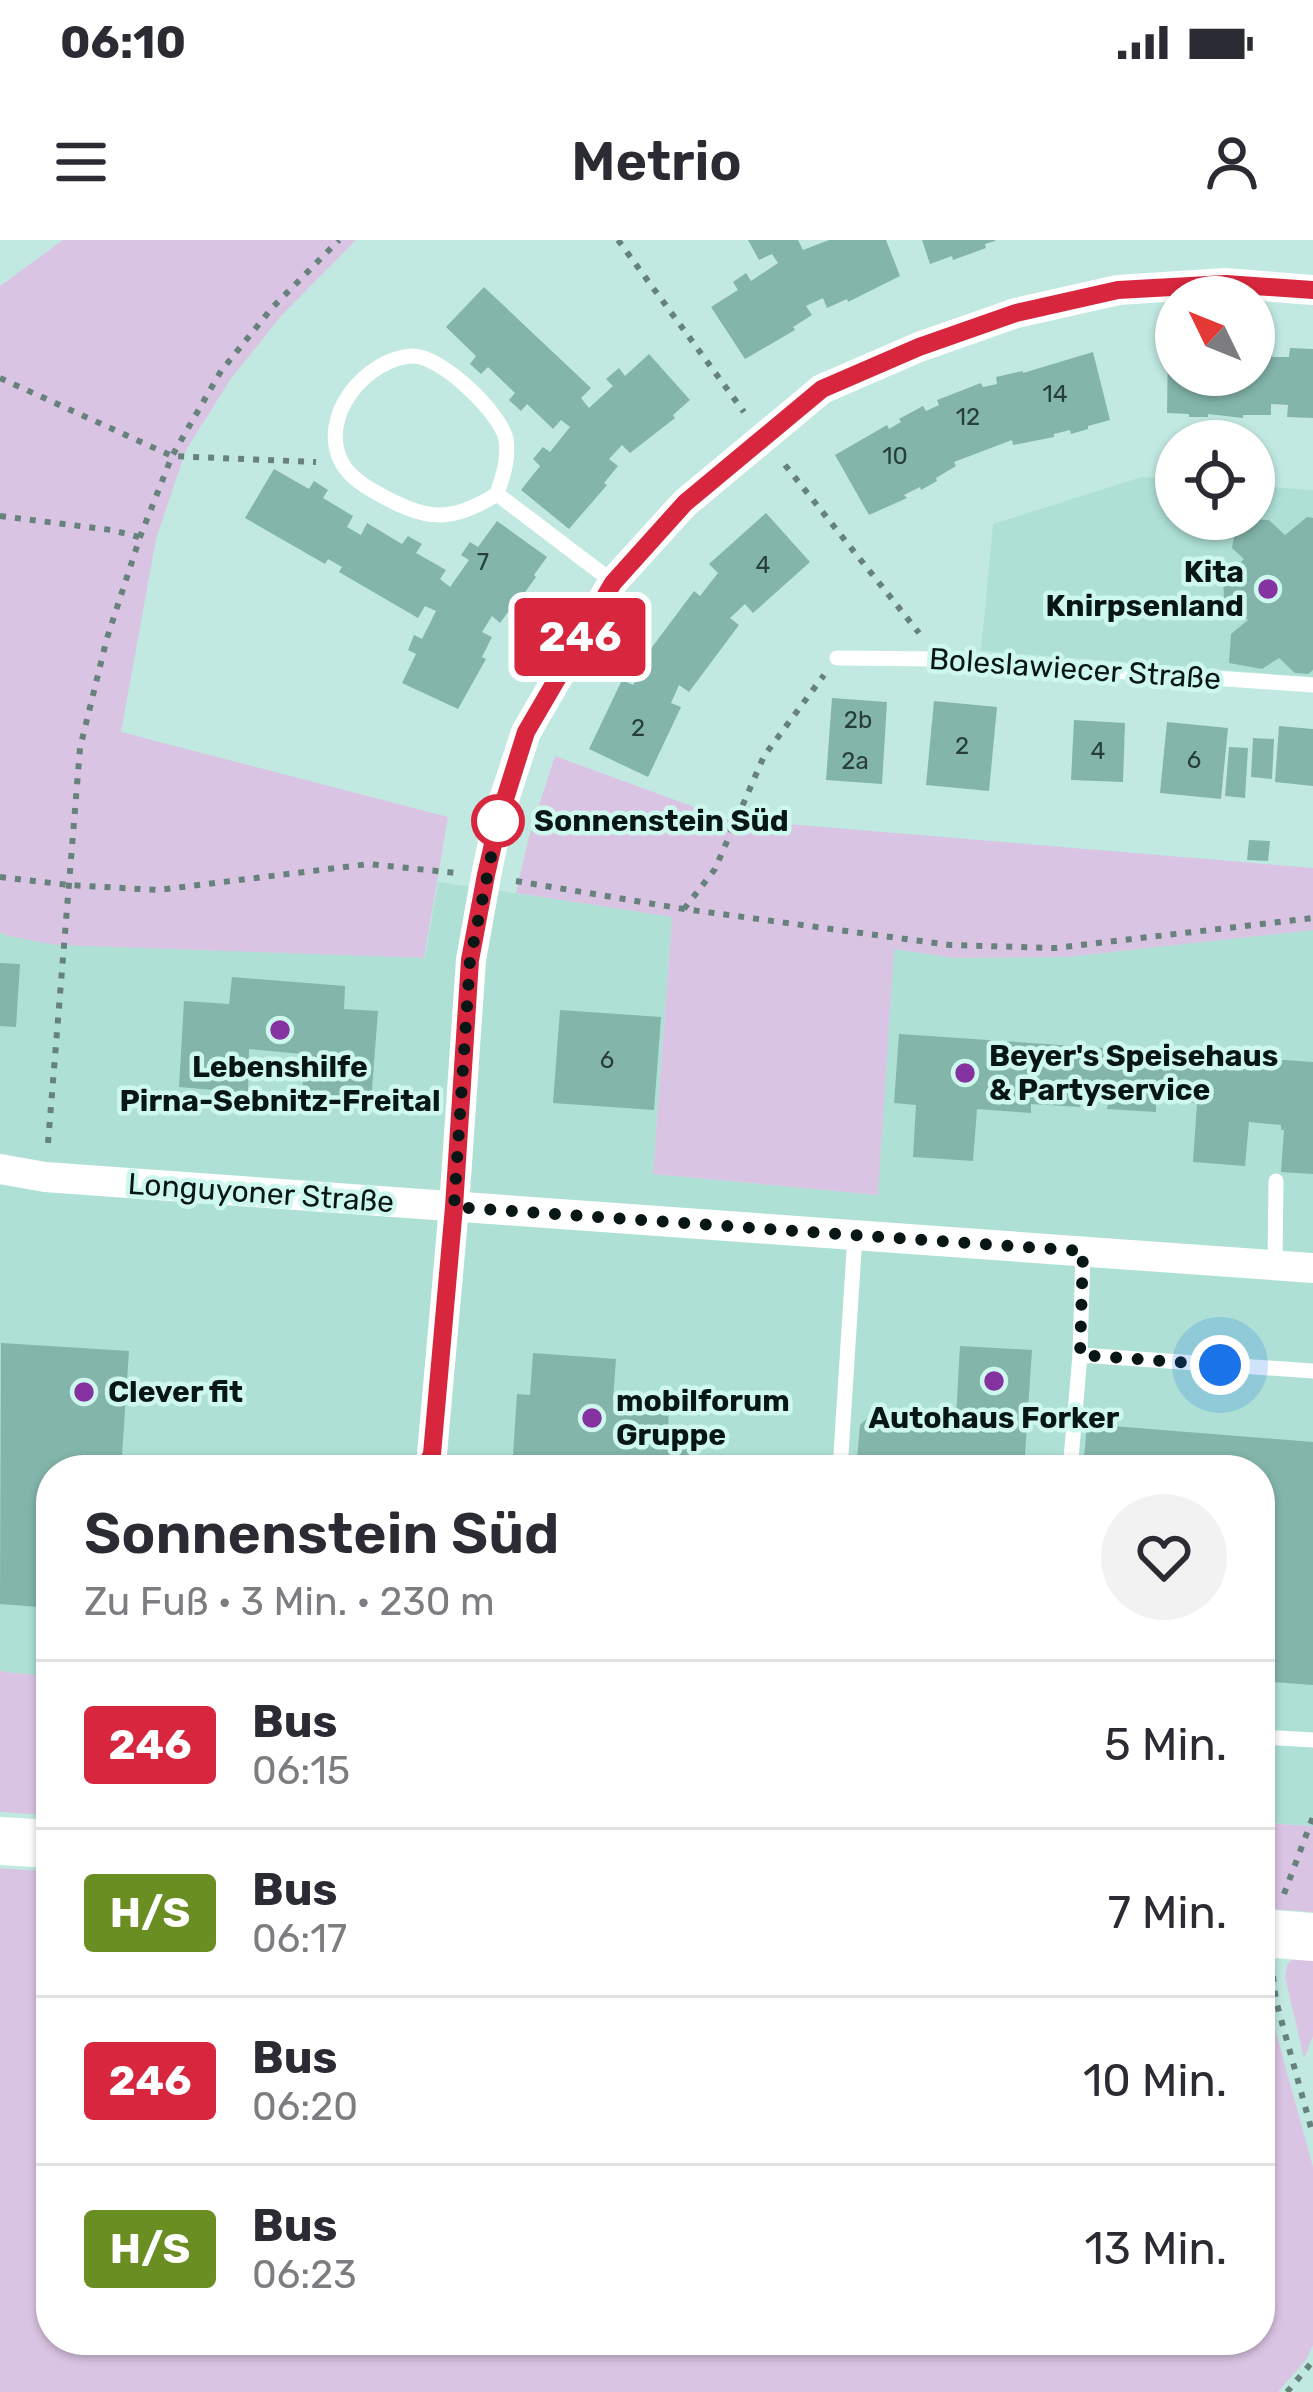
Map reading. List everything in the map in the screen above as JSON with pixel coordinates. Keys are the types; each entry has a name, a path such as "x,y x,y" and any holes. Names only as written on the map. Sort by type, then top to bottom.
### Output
{"main road":[{"path":"0,1840 36,1843"}],"street":[{"path":"431,1455 470,960 486,875 526,732 613,583 685,503 822,389 919,347 1016,313 1118,290 1226,284 1313,290"},
{"name":"Longuyoner Straße","path":"0,1169 45,1177 1313,1268"}],"lane":[{"path":"410,356 428,358 445,368 497,418 506,439 506,467 497,494 473,509 425,515 369,488 342,463 334,438 353,389 389,361 410,356"},
{"path":"497,494 613,583"},
{"name":"Boleslawiecer Straße","path":"837,658 940,659 1313,685"},
{"path":"1275,1264 1276,1181"},
{"path":"841,1455 855,1235"},
{"path":"1071,1455 1083,1251"},
{"path":"1080,1355 1313,1371"},
{"path":"1275,1737 1313,1740"}],"path":[{"path":"45,1177 80,748 107,638 172,456 221,371 272,308 339,240"},
{"path":"618,240 763,438 940,659"},
{"path":"0,378 172,456 342,463"},
{"path":"0,516 140,537"},
{"path":"684,909 715,869 764,756 837,658"},
{"path":"0,877 158,890 369,864 486,875 684,909 950,945 1055,948 1313,918"},
{"path":"1313,1817 1281,1934 1276,2001 1313,2135"},
{"path":"1287,2392 1313,2361"}],"shaded area":[{"path":"63,240 356,240 281,316 230,380 186,450 156,539 121,732 448,817 424,958 56,945 0,932 0,286"},
{"path":"1142,477 1155,478 1155,540 1275,540 1275,487 1313,490 1313,677 981,651 993,524"},
{"path":"555,756 727,819 1313,868 1313,930 1066,957 955,958 894,949 878,1195 653,1174 672,917 516,893"},
{"path":"438,882 672,916 653,1174 877,1195 894,949 955,958 1066,957 1313,930 1313,1826 1275,1823 1275,1455 36,1455 36,1675 0,1671 0,932 425,958"},
{"path":"0,1671 36,1675 36,1814 0,1812"},
{"path":"1275,1824 1313,1826 1313,1912 1275,1909"},
{"path":"0,1868 36,1871 36,2355 1275,2355 1275,2029 1313,2167 1313,2345 1278,2392 0,2392"},
{"path":"1298,1954 1313,1955 1313,2036 1304,2058 1285,1977 1287,1965"}],"building":[{"path":"748,240 798,240 803,250 829,240 886,240 900,276 848,302 827,308 823,298 806,306 812,315 795,330 745,359 711,307 738,290 733,282 746,273 751,281 778,263 772,254 759,260"},
{"path":"922,240 995,241 953,260 952,256 930,264"},
{"path":"484,287 591,388 581,398 589,408 613,386 606,379 619,368 625,376 649,354 690,400 630,453 622,445 609,459 618,466 607,485 569,529 521,490 540,466 533,459 543,447 550,452 570,427 561,420 553,429 527,404 521,411 509,400 515,393 488,367 481,374 470,364 476,356 446,327"},
{"path":"1290,348 1313,349 1313,418 1287,417 1288,405 1271,404 1271,415 1243,418 1167,413 1167,396 1275,396 1275,357 1289,357"},
{"path":"1093,352 1110,420 1088,429 1013,445 1012,440 954,462 956,466 937,481 869,515 835,455 923,406 926,411 939,405 937,400 981,383 983,387 997,384 996,377"},
{"path":"274,469 309,489 314,481 328,490 323,498 353,516 347,527 361,535 367,523 402,544 408,536 422,544 416,553 446,570 440,579 450,587 469,560 461,555 470,542 478,547 497,521 547,557 515,606 500,623 492,616 482,632 492,637 482,657 486,659 458,709 402,683 416,654 408,650 414,635 422,639 436,611 425,606 418,618 339,572 342,567 328,559 325,564 245,518"},
{"path":"766,513 810,562 753,613 745,604 730,618 739,625 689,692 679,685 671,703 681,707 648,777 589,749 622,680 633,685 650,662 644,658 694,591 700,596 718,573 709,564"},
{"name":"Kita Knirpsenland","path":"1307,517 1313,518 1313,670 1308,674 1295,673 1279,658 1262,669 1229,663 1231,634 1248,620 1224,598 1223,580 1244,559 1232,548 1233,540 1275,540 1275,526 1285,535"},
{"path":"832,698 887,702 882,784 826,780"},
{"path":"934,701 997,707 989,791 926,785"},
{"path":"1074,720 1125,723 1123,782 1071,780"},
{"path":"1167,722 1228,728 1221,799 1160,793"},
{"path":"1279,726 1313,729 1313,786 1275,782"},
{"path":"1253,738 1274,739 1272,779 1251,777"},
{"path":"1229,747 1248,748 1245,798 1225,796"},
{"path":"1249,840 1270,841 1268,861 1247,860"},
{"path":"0,963 20,964 16,1027 0,1026"},
{"name":"Lebenshilfe Pirna-Sebnitz-Freital","path":"232,977 345,986 344,1009 378,1011 371,1102 303,1097 302,1054 249,1049 248,1093 179,1087 184,1001 229,1004"},
{"path":"560,1010 661,1017 654,1110 553,1103"},
{"path":"899,1034 1313,1062 1313,1174 1281,1172 1281,1125 1249,1122 1245,1166 1193,1162 1197,1103 1156,1101 1156,1112 1107,1109 1109,1098 1081,1095 1080,1107 1031,1104 1031,1113 977,1109 973,1161 913,1157 916,1105 894,1103"},
{"path":"1,1343 129,1351 122,1455 36,1455 36,1607 0,1604"},
{"name":"Autohaus Forker","path":"960,1346 1032,1350 1025,1455 857,1455 860,1425 874,1412 956,1417"},
{"name":"mobilforum Gruppe","path":"533,1353 616,1359 613,1400 669,1403 668,1435 626,1432 625,1442 696,1447 695,1455 513,1455 517,1394 530,1395"},
{"path":"1087,1424 1313,1442 1313,1685 1275,1682 1275,1455 1084,1455"}],"bus line":[{"name":"246","path":"432,1455 470,960 486,875 526,732 613,583 685,503 822,389 919,347 1016,313 1118,290 1226,284 1313,290"}],"place":[{"name":"Kita Knirpsenland","path":"1268,589"},
{"name":"Sonnenstein Süd","path":"498,821"},
{"name":"Lebenshilfe Pirna-Sebnitz-Freital","path":"280,1030"},
{"name":"Beyer's Speisehaus & Partyservice","path":"965,1073"},
{"name":"Autohaus Forker","path":"994,1381"},
{"name":"Clever fit","path":"84,1392"},
{"name":"mobilforum Gruppe","path":"592,1418"}],"route":[{"path":"498,821 470,960 454,1207 1083,1251 1080,1355 1220,1365"}]}
